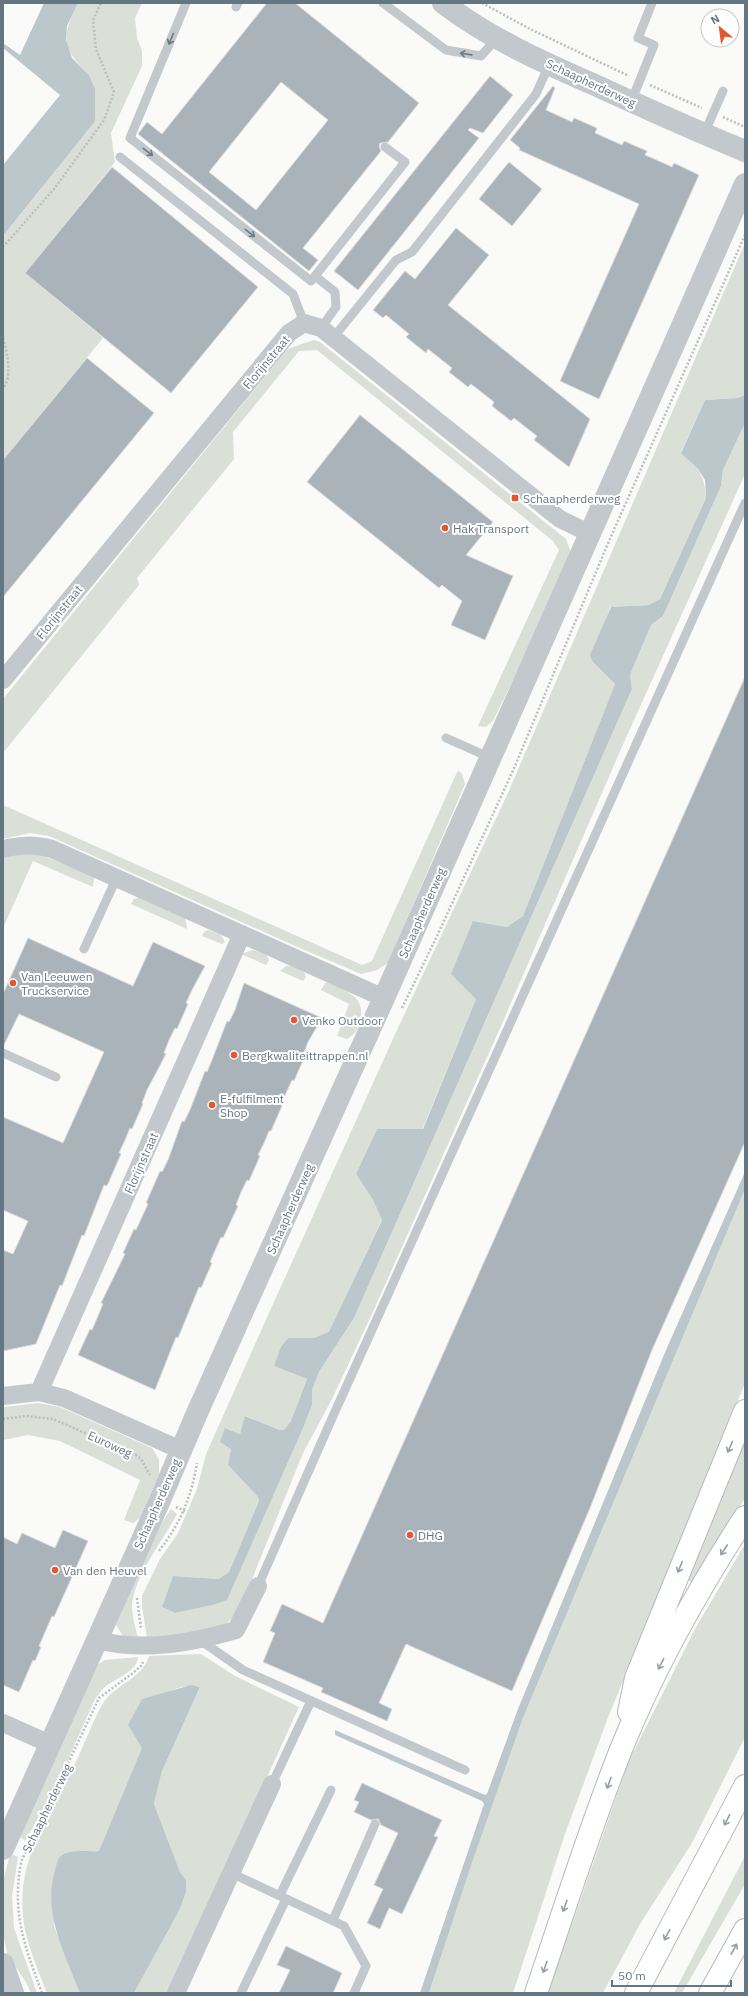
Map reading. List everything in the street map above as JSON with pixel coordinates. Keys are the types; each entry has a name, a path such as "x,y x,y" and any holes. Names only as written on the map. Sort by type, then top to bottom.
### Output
{"highway":[{"path":"622,1746 636,1678 745,1412"},
{"path":"536,1993 622,1746 676,1634 718,1559 745,1517"},
{"path":"636,1993 745,1786"},
{"path":"710,1993 745,1930"}],"street":[{"name":"Schaapherderweg","path":"443,3 496,38 549,65 745,151"},
{"name":"Schaapherderweg","path":"3,1849 160,1500 189,1456 384,998 745,184"},
{"path":"319,330 560,519 591,534"},
{"name":"Florijnstraat","path":"3,680 289,333 319,330"},
{"path":"3,849 23,845 37,845 68,856 384,998"},
{"name":"Florijnstraat","path":"39,1392 242,934"},
{"name":"Euroweg","path":"3,1396 39,1392 78,1404 189,1456"},
{"path":"96,1640 119,1646 143,1646 200,1640 236,1630 258,1586"},
{"path":"3,1723 50,1744"},
{"path":"176,1993 272,1784"},
{"path":"3,1964 13,1993"}],"lane":[{"path":"186,3 130,138 311,281 405,162 385,147"},
{"path":"382,3 446,50 481,56 496,38"},
{"path":"632,102 654,44 638,38 652,3"},
{"path":"319,330 396,260 412,252 536,94 549,65"},
{"path":"704,134 723,91"},
{"path":"120,157 293,294 319,330"},
{"path":"315,276 336,292 336,307 319,330"},
{"path":"258,1586 328,1425 745,504"},
{"path":"446,738 491,758"},
{"path":"84,949 116,877"},
{"path":"3,1053 56,1077"},
{"path":"200,1640 243,1670 465,1770"},
{"path":"272,1784 310,1701"},
{"path":"241,1993 332,1790"},
{"path":"333,1920 375,1824"},
{"path":"231,1873 344,1926 366,1966 354,1993"}],"path":[{"path":"3,247 54,188 104,120 114,92 96,49 93,20 101,3"},
{"name":"Schaapherderweg","path":"482,3 530,29 640,81 745,127"},
{"name":"Schaapherderweg","path":"400,1013 515,766 609,542 745,235"},
{"path":"3,338 9,358 6,385 3,388"},
{"name":"Euroweg","path":"3,1420 26,1416 53,1419 136,1455 141,1459 150,1474 146,1488 150,1495 185,1511"},
{"name":"Schaapherderweg","path":"157,1554 172,1535 185,1511 193,1487 189,1456"},
{"name":"Schaapherderweg","path":"42,1993 20,1929 17,1887 21,1862 100,1698 142,1665 143,1646 137,1594"}],"shaded area":[{"path":"44,3 78,3 67,26 66,40 72,58 89,75 95,89 95,121 3,236 3,165 60,95 3,48 3,43 20,55"},
{"path":"78,3 142,3 135,18 137,38 142,51 142,66 111,133 115,162 25,273 103,338 3,460 3,236 41,189 89,75 73,57 67,42 69,25"},
{"path":"745,243 745,395 739,398 705,400 681,452 700,472 704,482 706,498 660,599 649,605 610,607 593,662 615,684 523,916 507,927 473,921 476,999 422,1130 377,1129 356,1174 373,1200 382,1219 329,1333 314,1338 288,1338 274,1366 307,1379 291,1421 284,1430 280,1430 246,1416 240,1434 226,1428 231,1449 228,1465 258,1497 259,1501 229,1572 220,1579 173,1576 162,1607 175,1613 213,1605 227,1599 304,1426 312,1405 312,1390 319,1372 354,1318 632,689 630,675 651,625 663,616 721,486 723,470 745,423 745,474 621,749 501,1026 371,1316 332,1399 303,1453 238,1614 215,1632 147,1638 142,1596 160,1559 178,1533 197,1489 206,1454 397,1030 507,795"},
{"path":"314,340 320,342 566,539 571,553 570,563 493,721 486,727 478,726 559,550 553,541 317,350 299,351 233,432 234,459 137,578 139,585 3,753 3,699 285,352 290,348"},
{"path":"745,395 745,423 723,470 721,486 663,616 651,625 630,675 632,689 354,1318 319,1372 312,1390 312,1405 304,1426 227,1600 213,1605 175,1613 162,1607 173,1576 219,1579 229,1572 259,1501 258,1497 228,1465 231,1449 220,1442 225,1428 240,1434 245,1416 280,1430 284,1430 291,1421 307,1379 274,1366 281,1347 288,1338 314,1338 329,1332 382,1220 373,1200 356,1174 377,1129 423,1129 476,999 451,974 473,921 507,927 523,916 615,684 593,662 590,655 611,607 649,605 660,599 706,498 705,480 698,469 681,453 705,400 738,398"},
{"path":"458,770 462,774 465,784 388,963 377,970 361,974 49,836 30,833 3,839 3,805 362,965 372,961"},
{"path":"21,853 41,855 91,875 94,878 93,887 33,861 3,928 3,858"},
{"path":"139,897 185,917 187,929 131,904 134,899"},
{"path":"208,930 221,935 225,942 222,944 202,936 204,932"},
{"path":"253,950 266,954 269,960 266,965 241,954"},
{"path":"286,966 299,968 303,971 306,977 303,981 280,971"},
{"path":"325,983 332,984 343,989 358,1001 361,1008 360,1024 355,1033 347,1039 337,1036 349,1004 321,990"},
{"path":"745,1172 745,1189 523,1718 472,1863 429,1993 420,1993 484,1804 482,1801 335,1735 335,1730 485,1795 487,1794 518,1709 666,1350"},
{"path":"745,1189 745,1383 607,1720 565,1834 513,1993 429,1993 472,1863 523,1718"},
{"path":"38,1403 60,1407 152,1448 159,1459 159,1474 140,1518 133,1523 124,1520 140,1480 60,1441 28,1435 3,1440 3,1407"},
{"path":"745,1429 745,1498 693,1583 682,1577"},
{"path":"171,1509 177,1514 143,1571 134,1595 132,1610 138,1639 123,1636 116,1625 153,1537"},
{"path":"745,1544 745,1737 692,1843 640,1924 603,1993 548,1993 628,1763 695,1629"},
{"path":"201,1654 235,1676 299,1707 169,1993 134,1993 180,1909 186,1892 186,1880 180,1872 154,1804 162,1771 200,1687 189,1686 170,1691 153,1703 128,1725 143,1748 99,1851 67,1852 54,1926 80,1993 47,1993 27,1938 22,1908 23,1887 27,1867 41,1830 102,1705 107,1698 140,1671 149,1656"},
{"path":"138,1657 134,1667 107,1685 95,1699 58,1782 25,1841 19,1836 93,1668 105,1660"},
{"path":"191,1685 200,1687 162,1771 154,1804 180,1872 186,1880 186,1892 180,1909 134,1993 80,1993 57,1934 51,1903 52,1887 57,1862 60,1857 68,1852 99,1851 142,1748 128,1725 142,1699"},
{"path":"10,1854 18,1857 12,1896 14,1928 37,1993 31,1993 27,1984 7,1953 3,1933 3,1882"},
{"path":"745,1856 745,1884 682,1993 674,1993"}],"building":[{"path":"267,3 295,3 419,103 388,142 380,143 379,147 381,151 303,248 318,260 309,271 138,134 147,122 162,134","holes":["281,82 328,120 256,210 209,172"]},
{"path":"490,76 513,95 483,133 470,128 468,130 479,138 358,290 334,271"},
{"path":"553,86 555,88 546,110 572,122 574,118 597,128 595,133 622,145 624,141 647,151 645,155 672,167 674,163 699,175 599,399 560,381 639,204 519,150 520,148 510,140"},
{"path":"509,162 542,189 512,226 479,199"},
{"path":"112,167 258,287 171,393 25,273"},
{"path":"456,228 489,255 448,305 590,419 569,467 534,440 537,436 514,418 511,421 492,406 494,402 471,384 468,387 449,372 452,368 428,349 426,353 406,337 409,334 386,315 383,318 373,310 405,271 415,279"},
{"path":"87,358 154,413 3,597 3,460"},
{"path":"360,415 493,522 466,555 513,576 485,640 451,625 462,601 442,585 439,588 307,482"},
{"path":"745,677 745,1142 652,1350 590,1508 512,1691 406,1644 379,1703 392,1709 387,1721 321,1692 323,1688 263,1662 275,1633 270,1631 282,1604 323,1623"},
{"path":"28,938 133,986 153,942 205,966 186,1003 188,1004 177,1029 175,1028 169,1040 164,1053 166,1054 147,1090 142,1103 143,1104 132,1129 130,1128 119,1153 121,1154 107,1186 104,1185 84,1236 82,1235 62,1286 60,1285 36,1344 3,1351 3,1250 13,1254 28,1221 3,1210 3,1117 63,1143 104,1052 19,1014 3,1047 3,994"},
{"path":"244,983 322,1018 308,1042 303,1055 305,1056 294,1081 292,1080 286,1093 271,1131 269,1131 258,1155 260,1156 249,1181 247,1180 241,1192 236,1205 238,1206 223,1238 221,1237 210,1262 212,1263 201,1288 199,1287 178,1338 176,1337 155,1390 78,1355 90,1329 92,1330 103,1304 101,1303 125,1254 123,1253 134,1229 136,1230 148,1204 146,1203 160,1171 162,1172 168,1160 182,1121 184,1122 190,1110 227,1021 229,1022 235,1010"},
{"path":"63,1530 88,1541 54,1617 52,1616 39,1646 41,1647 35,1661 33,1660 19,1692 3,1685 3,1537 17,1544 22,1533 55,1548"},
{"path":"362,1783 442,1820 434,1836 438,1837 402,1914 389,1908 380,1929 367,1923 383,1889 374,1885 398,1833 381,1825 378,1819 371,1820 354,1812 359,1802 354,1800"},
{"path":"286,1946 342,1973 333,1993 279,1993 290,1970 277,1965"}],"place":[{"name":"Schaapherderweg","path":"515,498"},
{"name":"Hak Transport","path":"445,528"},
{"name":"Van Leeuwen Truckservice","path":"13,983"},
{"name":"Venko Outdoor","path":"294,1020"},
{"name":"Bergkwaliteittrappen.nl","path":"234,1055"},
{"name":"E-fulfilment Shop","path":"212,1105"},
{"name":"DHG","path":"410,1535"},
{"name":"Van den Heuvel","path":"55,1570"}]}
